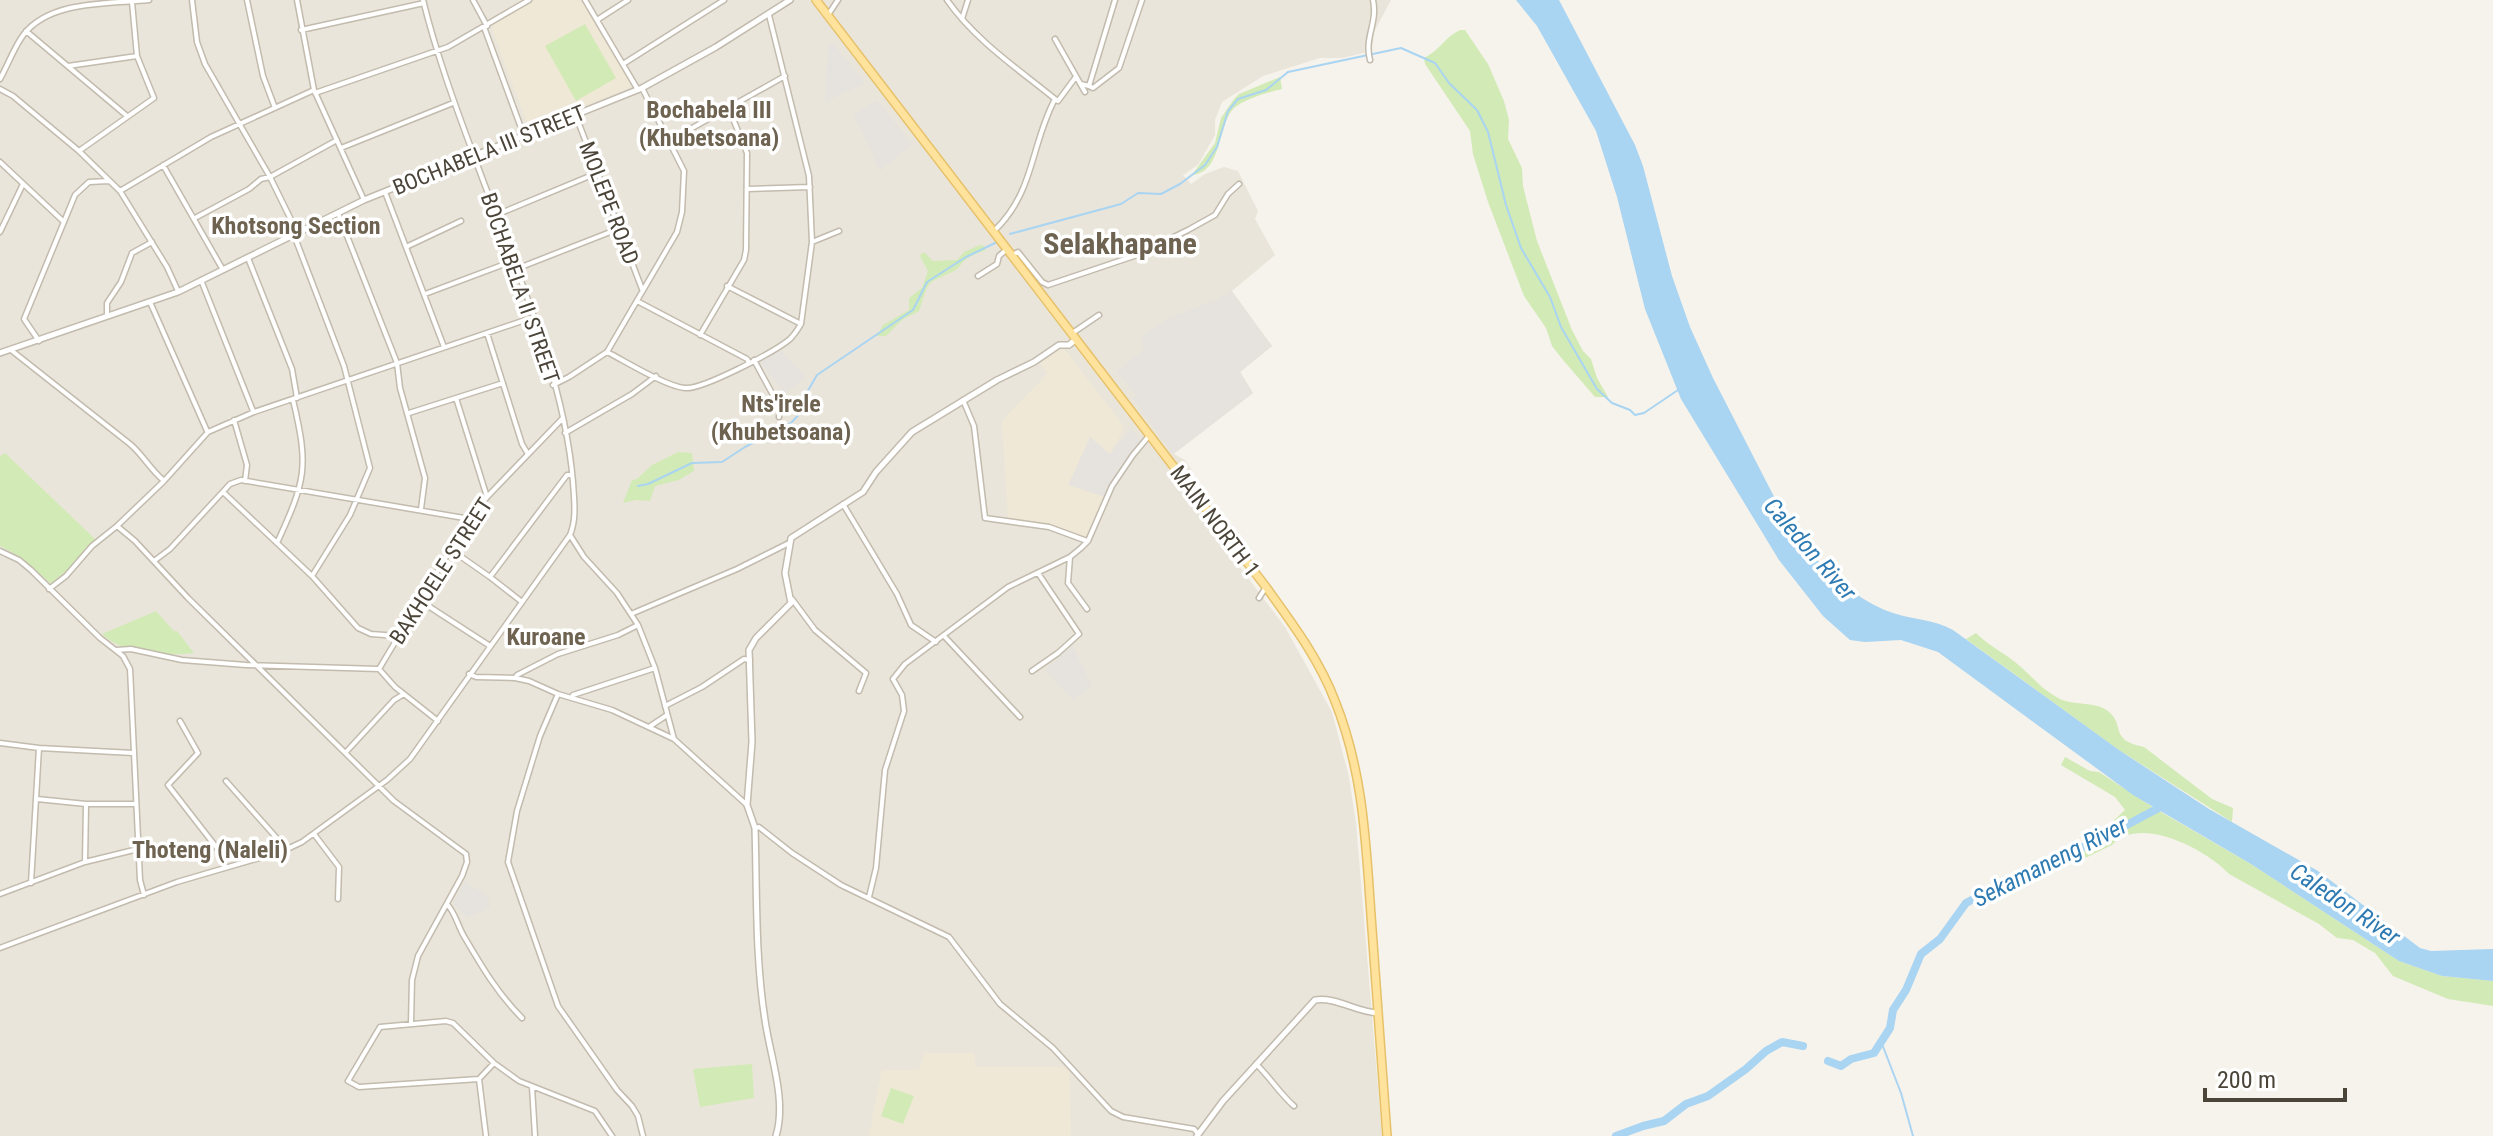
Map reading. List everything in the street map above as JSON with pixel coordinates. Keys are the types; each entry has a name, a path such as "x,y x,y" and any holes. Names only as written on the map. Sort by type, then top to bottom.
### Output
{"main road":[{"name":"MAIN NORTH 1","path":"816,0 1266,587 1298,630 1320,668 1349,742 1365,817 1387,1136"}],"street":[{"path":"0,79 26,31 48,14 90,3 149,0"},
{"path":"192,0 197,42 205,64 270,177 295,233 336,341 370,468 357,500 312,576"},
{"path":"247,0 263,76 275,108"},
{"path":"297,0 314,92 364,200"},
{"path":"473,0 486,26 524,136"},
{"path":"120,191 240,124 314,92 448,47 529,0"},
{"path":"553,385 607,352 677,232 682,212 684,171 640,89 585,0"},
{"path":"597,20 628,0"},
{"path":"623,64 724,0"},
{"name":"BOCHABELA III STREET","path":"0,353 178,292 364,200 640,89 790,0"},
{"path":"827,16 838,0"},
{"path":"947,0 993,51 1058,101 1075,78"},
{"path":"962,19 968,0"},
{"path":"1089,86 1115,0"},
{"path":"1081,84 1093,88 1119,68 1142,0"},
{"path":"1369,56 1367,44 1376,16 1373,0"},
{"path":"301,30 424,1"},
{"name":"BOCHABELA II STREET","path":"424,1 437,51 473,155 534,317 553,385 572,475 575,524 570,535"},
{"path":"79,151 154,98 137,56 132,2"},
{"path":"607,352 671,384 688,389 752,361 790,339 801,324 812,242 810,187 807,161 769,15"},
{"path":"26,31 127,116"},
{"path":"1055,39 1085,92"},
{"path":"67,66 137,56"},
{"path":"669,141 785,76"},
{"path":"0,89 13,96 79,151 120,191 178,292"},
{"path":"994,231 1005,222 1018,203 1046,116 1055,99"},
{"path":"341,148 455,102"},
{"path":"700,335 744,260 746,250 747,153 729,109"},
{"name":"MOLEPE ROAD","path":"576,116 643,290"},
{"path":"195,218 249,189 261,179 337,140"},
{"path":"0,162 64,222"},
{"path":"163,165 223,270"},
{"path":"496,215 597,173"},
{"path":"39,341 24,319 64,222 80,189 89,182 109,181"},
{"path":"0,232 23,184"},
{"path":"978,276 997,264 999,256 1010,252 1018,252 1042,282 1048,285 1137,255 1215,215 1228,194 1239,184"},
{"path":"747,189 810,187"},
{"path":"385,192 444,347"},
{"path":"338,213 397,363 400,388 425,478 421,509"},
{"path":"406,247 461,221"},
{"path":"516,269 619,229"},
{"path":"812,242 839,231"},
{"path":"107,316 107,303 121,282 132,253 152,242"},
{"path":"248,258 292,369 304,456 300,490 277,543"},
{"path":"425,294 513,261"},
{"path":"201,280 254,412"},
{"path":"727,286 801,324"},
{"path":"637,301 752,361 780,408 779,417"},
{"path":"150,302 208,432"},
{"path":"859,691 866,673 815,630 792,599 785,573 791,538 863,492 876,472 912,432 1059,345 1069,345 1073,337 1099,315"},
{"path":"49,589 164,481 208,432 254,412 534,317"},
{"path":"487,333 522,444 528,454"},
{"path":"11,350 130,444 164,481"},
{"path":"565,433 632,394 656,376"},
{"path":"409,413 503,383"},
{"path":"456,398 487,497"},
{"path":"963,400 974,426 985,518 1049,527 1088,541"},
{"name":"BAKHOELE STREET","path":"438,721 379,669 470,519 562,419"},
{"path":"234,420 247,465 245,481"},
{"path":"869,897 876,868 885,770 904,711 902,695 893,679 905,664 1008,587 1070,557 1088,541 1112,486 1150,435"},
{"path":"490,577 567,475 572,475"},
{"path":"154,561 170,549 230,484 245,481 470,519"},
{"path":"223,492 312,576 358,628 398,636"},
{"path":"843,504 897,594 911,625 936,642"},
{"path":"117,526 394,801 466,854 467,862 462,876 418,956 412,980 411,1023"},
{"path":"0,948 177,882 283,851 302,842 410,759 570,535 638,625 655,668 674,739"},
{"path":"631,614 737,569 789,543"},
{"path":"450,549 522,603"},
{"path":"0,551 19,560 123,656 130,669 144,895"},
{"path":"1070,557 1068,583 1087,609"},
{"path":"1032,671 1079,634 1038,573"},
{"path":"1259,598 1266,587"},
{"path":"776,1136 779,1118 775,1058 763,1003 755,828 747,805 752,742 750,660 751,644 792,599"},
{"path":"419,600 490,646"},
{"path":"515,678 558,654 618,635 638,625"},
{"path":"387,636 388,652"},
{"path":"945,637 1020,717"},
{"path":"116,650 131,649 182,660 258,666 379,669"},
{"path":"665,706 702,687 744,659 750,660"},
{"path":"572,697 655,668"},
{"path":"469,674 515,678 538,684 558,694 612,710 649,727 674,739 747,805"},
{"path":"347,751 394,700 405,694"},
{"path":"558,694 540,736 517,811 508,862 558,1006 632,1106 643,1136"},
{"path":"649,727 667,715"},
{"path":"180,721 198,753 168,785 220,852 225,868"},
{"path":"0,743 133,753"},
{"path":"31,883 39,748"},
{"path":"226,781 282,844 283,851"},
{"path":"37,799 86,804 136,804"},
{"path":"85,862 86,804"},
{"path":"755,828 759,827 841,885 949,937 1000,1004 1053,1048 1111,1111 1123,1117 1194,1129 1198,1135 1256,1064 1315,1000 1339,1002 1368,1013 1379,1013"},
{"path":"313,833 339,867 338,899"},
{"path":"0,894 85,862 139,849"},
{"path":"447,904 495,990 522,1018"},
{"path":"494,1063 479,1079 359,1087 348,1081 380,1027 446,1021 453,1023 494,1063 532,1087 595,1111 612,1136"},
{"path":"1256,1064 1294,1106"},
{"path":"479,1079 486,1136"},
{"path":"532,1087 535,1136"}],"shaded area":[{"path":"0,0 1391,0 1374,32 1372,51 1342,58 1320,58 1263,76 1222,102 1215,120 1215,135 1198,165 1183,175 1191,184 1205,174 1224,167 1238,171 1258,211 1255,219 1275,255 1232,291 1272,346 1240,372 1253,393 1174,454 1185,460 1193,472 1178,485 1285,627 1332,712 1349,777 1356,823 1382,1136 0,1136"},
{"path":"532,0 581,0 634,86 529,128 492,29 494,24"},
{"path":"832,42 865,83 825,102 828,44"},
{"path":"877,100 912,144 880,171 854,115"},
{"path":"1231,291 1272,346 1240,372 1253,393 1173,454 1117,371 1144,349 1141,337 1165,320"},
{"path":"1062,346 1123,425 1110,454 1090,437 1068,485 1105,497 1086,537 1048,525 1008,519 1002,421 1048,373 1040,364"},
{"path":"781,350 806,378 785,394 760,362"},
{"path":"1131,429 1141,441 1114,478 1105,497 1068,486 1090,436 1110,453"},
{"path":"1072,645 1092,686 1073,699 1045,670"},
{"path":"465,881 488,896 490,908 467,918 453,903"},
{"path":"924,1053 974,1053 976,1067 1069,1067 1071,1136 869,1136 882,1070 919,1070"}],"green space":[{"path":"585,24 616,78 576,101 545,46"},
{"path":"1460,30 1465,30 1488,64 1504,101 1509,120 1508,139 1522,168 1523,186 1537,241 1572,330 1591,359 1608,397 1595,397 1563,360 1524,296 1488,202 1473,154 1470,131 1425,64 1424,58"},
{"path":"1280,77 1282,89 1250,99 1234,108 1209,166 1192,175 1215,143 1221,118 1234,99"},
{"path":"980,245 986,250 929,284 919,311 902,320 886,336 877,336 883,325 909,310 909,298 922,288 928,271 920,256 922,253 933,261 957,260 964,252"},
{"path":"678,452 692,453 694,471 679,480 655,486 650,501 623,503 632,480 652,465"},
{"path":"5,453 96,540 79,560 53,582 50,583 17,555 0,546 0,456"},
{"path":"156,611 194,653 158,654 133,650 102,634"},
{"path":"1976,633 2016,662 2054,696 2108,711 2126,740 2144,747 2212,799 2233,808 2232,822 2119,750 1966,639"},
{"path":"2065,757 2090,771 2099,772 2251,864 2399,961 2442,976 2493,981 2493,1006 2448,999 2393,976 2375,953 2353,940 2337,938 2319,924 2229,874 2190,846 2156,834 2124,836 2075,863 2037,876 2029,870 2036,861 2084,847 2090,836 2099,834 2125,810 2115,797 2061,765"},
{"path":"752,1064 754,1098 700,1107 693,1069"},
{"path":"891,1088 914,1096 903,1124 881,1116"}],"water":[{"name":"Caledon River","path":"1516,0 1559,0 1635,145 1672,276 1713,378 1785,518 1818,561 1846,586 1877,606 1953,630 2119,750 2209,809 2318,871 2420,948 2431,951 2493,949 2493,981 2442,976 2399,961 2251,864 2133,795 1938,652 1901,640 1850,640 1823,616 1779,560 1681,399 1645,309 1617,197 1596,131 1537,26"}],"waterway":[{"path":"1010,234 1121,204 1138,193 1161,194 1205,165 1217,147 1228,111 1238,99 1266,90 1288,72 1401,48 1435,63 1449,83 1477,110 1488,132 1506,205 1521,248 1597,389 1612,403 1635,415 1644,413 1678,390"},
{"path":"638,486 692,463 722,462 791,423 807,403 806,394 817,375 913,310 927,282 995,243"},
{"name":"Sekamaneng River","path":"1828,1061 1841,1066 1851,1059 1874,1053 1890,1028 1893,1010 1906,990 1921,954 1940,939 1966,903 2029,870 2095,842 2166,804"},
{"name":"Sekamaneng River","path":"1616,1136 1664,1121 1686,1104 1708,1096 1782,1042 1803,1046"},
{"path":"1882,1044 1913,1136"}],"district":[{"name":"Bochabela III (Khubetsoana)","path":"709,124"},
{"name":"Khotsong Section","path":"296,226"},
{"name":"Selakhapane","path":"1120,243"},
{"name":"Nts'irele (Khubetsoana)","path":"781,418"},
{"name":"Kuroane","path":"546,637"},
{"name":"Thoteng (Naleli)","path":"210,850"}]}
